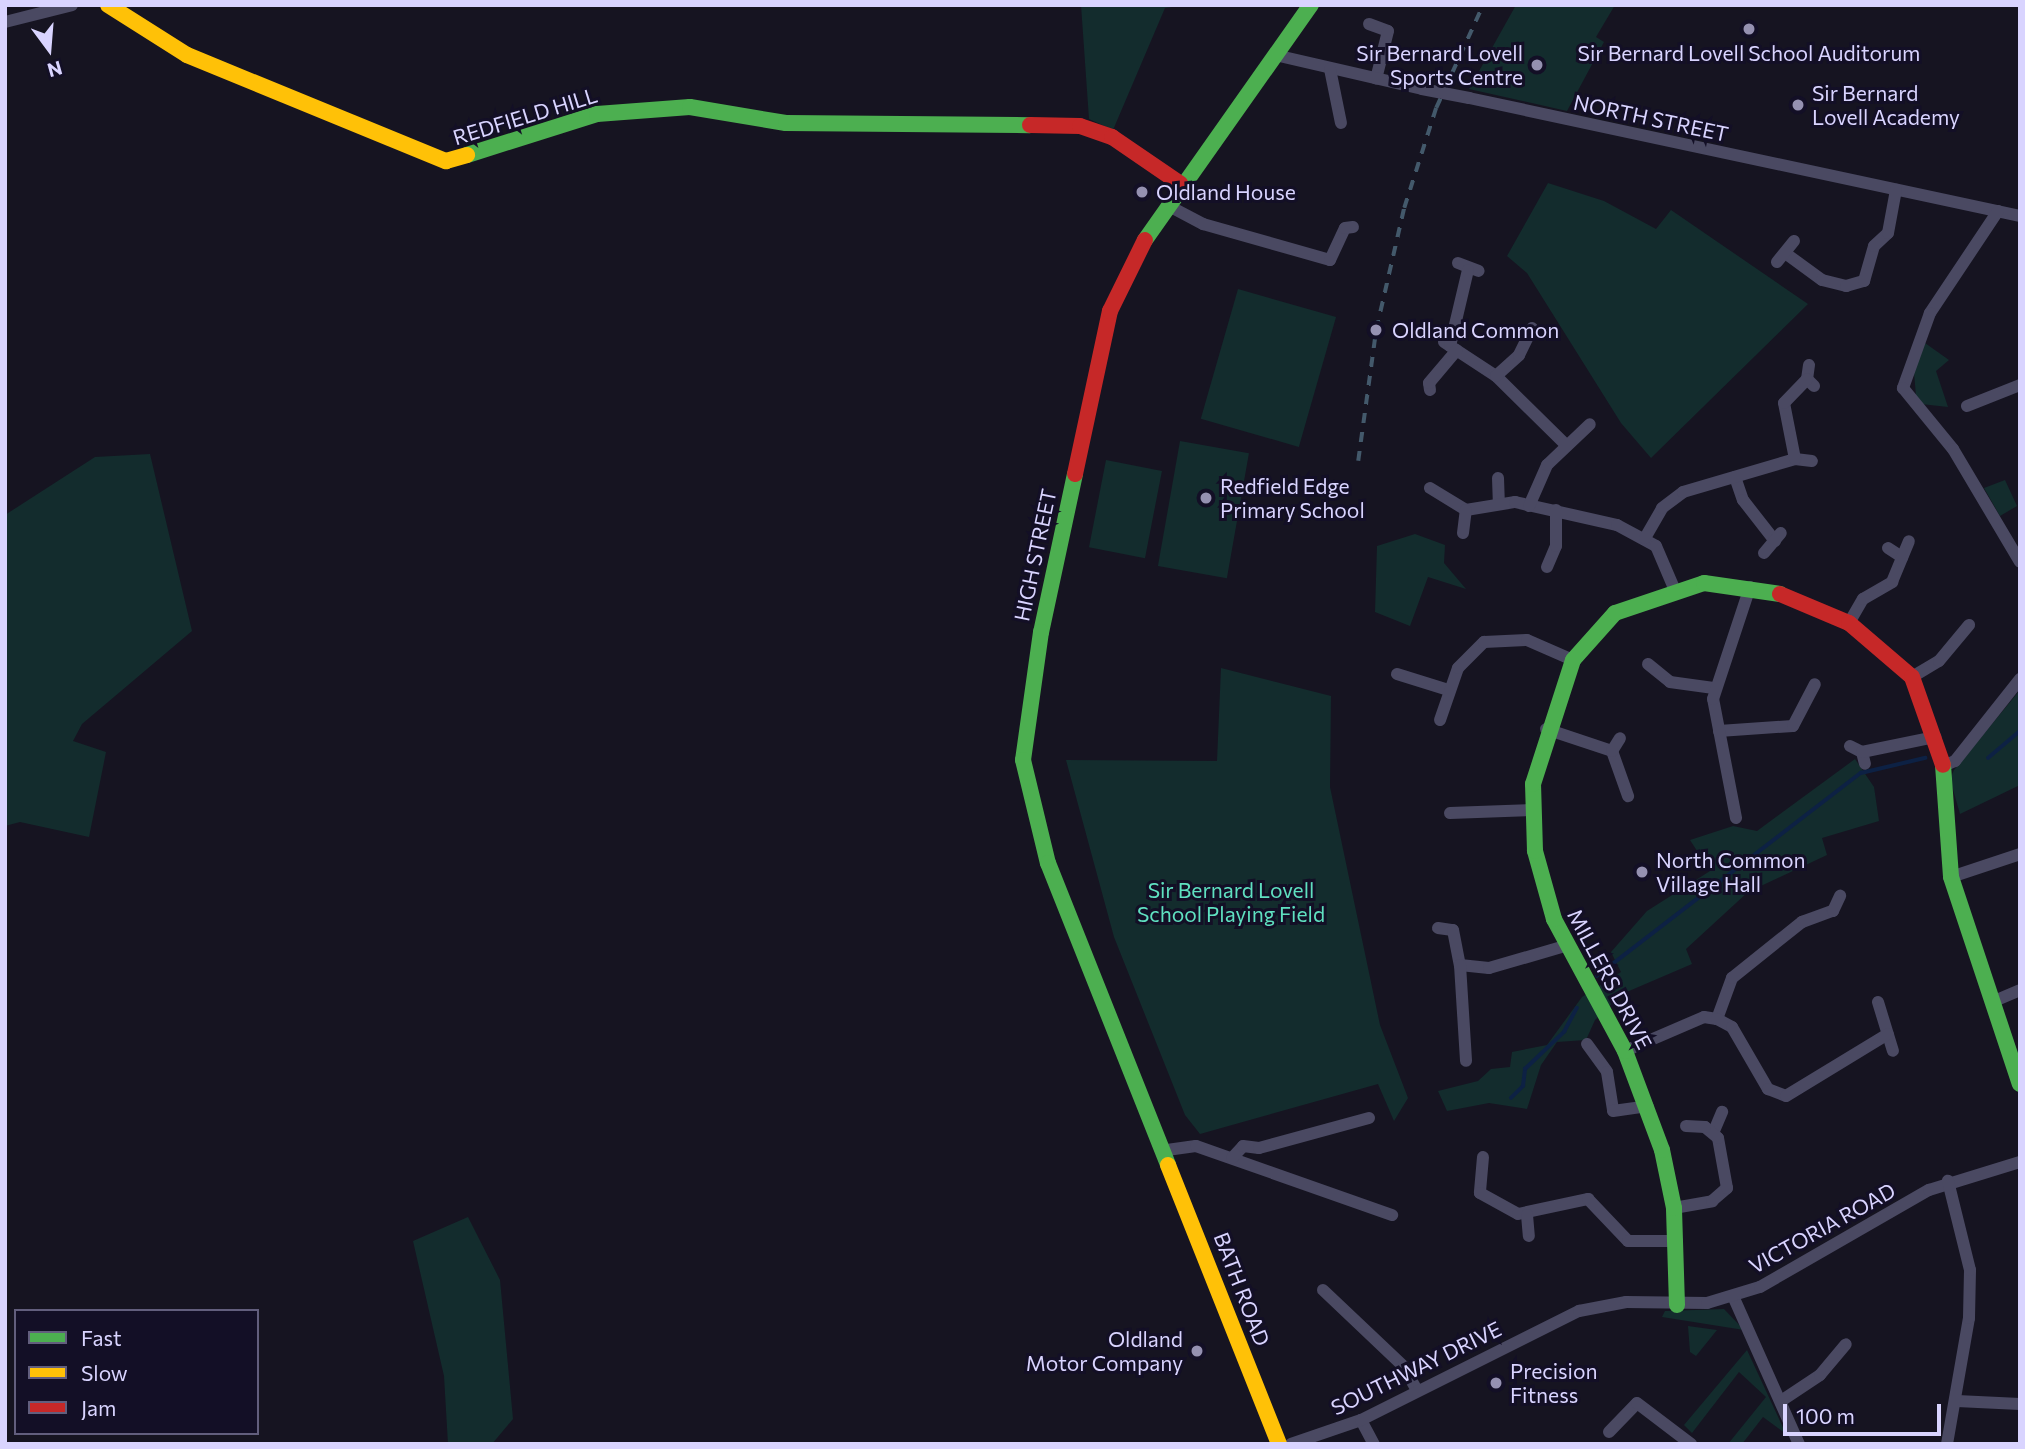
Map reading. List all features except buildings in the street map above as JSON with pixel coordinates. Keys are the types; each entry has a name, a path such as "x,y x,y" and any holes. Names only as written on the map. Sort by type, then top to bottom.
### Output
{"street":[{"path":"5,22 72,5"},
{"name":"REDFIELD HILL","path":"108,5 187,55 446,161 597,114 690,107 786,123 1080,126 1112,137 1181,184"},
{"name":"HIGH STREET","path":"1167,1150 1048,863 1023,760 1041,632 1110,311 1167,205 1310,6"},
{"path":"1369,24 1388,31 1376,79"},
{"name":"NORTH STREET","path":"1275,55 1422,89 2020,216"},
{"path":"1330,69 1340,123"},
{"path":"1794,241 1781,258 1822,280 1846,286 1864,281 1874,246 1888,233 1896,190"},
{"path":"1167,205 1203,223 1330,260 1345,228 1353,227"},
{"path":"1998,211 1930,313 1903,373 1907,398 1952,449 2020,562"},
{"path":"1430,390 1429,383 1450,346 1468,268"},
{"path":"1496,376 1518,355 1532,328"},
{"path":"1450,346 1496,376 1566,445"},
{"path":"1795,459 1784,403 1810,383 1809,365"},
{"path":"1967,406 2020,385"},
{"path":"1529,506 1546,465 1590,424"},
{"path":"1645,538 1662,508 1683,492 1795,459 1812,461"},
{"path":"1735,477 1744,500 1778,537 1764,553"},
{"path":"1498,478 1499,502"},
{"path":"1430,488 1466,510 1499,502 1595,516 1645,538 1664,554 1674,588"},
{"path":"1463,533 1466,510"},
{"path":"1548,567 1556,546 1556,510"},
{"path":"1849,623 1863,599 1892,582 1909,541"},
{"path":"1888,548 1902,556"},
{"path":"1736,818 1724,789 1714,688 1750,587"},
{"name":"MILLERS DRIVE","path":"1678,1304 1674,1208 1648,1106 1625,1051 1565,946 1543,888 1532,810 1546,729 1573,660 1615,613 1674,588 1750,587 1809,602 1849,623 1912,677 1943,766 1951,877 2020,1084"},
{"path":"1912,677 1960,640 1969,625"},
{"path":"1440,720 1448,690 1470,650 1502,636 1544,645 1573,660"},
{"path":"1960,640 1972,648"},
{"path":"1648,664 1670,682 1714,688"},
{"path":"1397,674 1448,690"},
{"path":"1943,766 1955,761 2020,679"},
{"path":"1719,732 1785,729 1812,705 1815,684"},
{"path":"1546,729 1612,751 1630,780 1628,796"},
{"path":"1850,746 1863,758 1935,737"},
{"path":"1612,751 1620,738"},
{"path":"1450,813 1532,810"},
{"path":"1951,877 2020,854"},
{"path":"1717,1018 1732,978 1802,922 1833,911 1840,896"},
{"path":"1438,928 1456,928 1460,965 1457,1044 1466,1060"},
{"path":"1460,965 1489,968 1565,946"},
{"path":"1450,978 1460,965"},
{"path":"1992,1002 2020,990"},
{"path":"1878,1002 1893,1051"},
{"path":"1625,1051 1704,1017 1717,1018 1732,1027 1778,1096 1795,1093 1888,1034"},
{"path":"1587,1044 1607,1072 1613,1111 1648,1106"},
{"path":"1674,1208 1712,1201 1727,1188 1724,1154 1714,1131 1722,1112"},
{"path":"1232,1158 1243,1146 1259,1148 1369,1118"},
{"path":"1350,1124 1354,1137"},
{"path":"1686,1126 1714,1131"},
{"path":"1167,1150 1196,1146 1392,1215"},
{"name":"BATH ROAD","path":"1167,1150 1279,1444"},
{"path":"1483,1157 1480,1193 1527,1215 1588,1199 1628,1241 1677,1241"},
{"name":"VICTORIA ROAD","path":"1518,1339 1579,1311 1612,1304 1678,1304 1733,1296 1948,1181 2020,1162"},
{"path":"1947,1444 1957,1401 1970,1270 1948,1181"},
{"path":"1527,1215 1530,1236"},
{"path":"1323,1290 1403,1366 1417,1390"},
{"path":"1733,1296 1797,1443"},
{"name":"SOUTHWAY DRIVE","path":"1291,1444 1361,1420 1518,1339"},
{"path":"1781,1401 1807,1385 1846,1343"},
{"path":"1957,1401 2020,1404"},
{"path":"1609,1432 1637,1404 1691,1444"},
{"path":"1361,1420 1374,1444"}],"green space":[{"path":"1081,5 1187,5 1165,8 1113,130 1089,119"},
{"name":"Sir Bernard Lovell Sports Centre","path":"1516,5 1615,5 1596,37 1604,42 1567,111 1469,89"},
{"path":"1548,183 1604,201 1656,229 1671,210 1808,304 1651,458 1621,423 1527,273 1507,256"},
{"path":"1238,289 1336,317 1299,447 1201,419"},
{"path":"1925,343 1949,360 1936,371 1948,407 1921,404 1916,396 1914,372"},
{"path":"1180,441 1249,453 1227,578 1158,566"},
{"path":"150,454 192,631 82,724 73,741 106,752 89,837 20,822 5,826 5,515 95,457"},
{"path":"1106,460 1162,471 1145,558 1089,547"},
{"path":"2005,480 2017,506 2000,516 1984,488"},
{"path":"1415,534 1445,545 1444,563 1466,589 1428,577 1410,626 1375,612 1377,546"},
{"name":"Sir Bernard Lovell School Playing Field","path":"1221,668 1331,696 1330,787 1380,1025 1408,1098 1394,1121 1378,1084 1200,1134 1185,1115 1114,937 1066,760 1217,761"},
{"path":"2020,690 2020,785 1960,814 1950,779 1954,770"},
{"path":"1855,759 1874,787 1879,821 1822,838 1827,855 1748,892 1686,949 1692,964 1622,994 1595,1020 1586,1040 1557,1042 1541,1065 1527,1109 1489,1103 1447,1111 1438,1091 1478,1081 1491,1069 1510,1067 1512,1052 1547,1045 1582,997 1621,972 1611,952 1647,911 1710,871 1690,840 1733,826 1757,831"},
{"path":"468,1217 500,1280 513,1419 492,1444 448,1444 444,1376 413,1241"},
{"path":"1724,1309 1744,1330 1662,1317 1665,1311"},
{"path":"1688,1326 1717,1330 1696,1356 1690,1352"},
{"path":"1747,1350 1786,1434 1763,1417 1742,1444 1728,1444 1766,1397 1739,1372 1692,1433 1684,1425"}],"waterway":[{"path":"1988,758 2020,731"},
{"path":"1597,976 1861,773 1925,758"},
{"path":"1511,1098 1523,1086 1525,1069 1564,1032 1577,1008"}],"railway":[{"path":"1358,461 1376,330 1404,208 1436,108 1483,5"}],"traffic: fast":[{"path":"1145,240 1311,5"},
{"path":"467,155 597,114 690,107 786,123 1030,125"},
{"path":"1075,474 1041,632 1023,760 1048,863 1168,1165"},
{"path":"1677,1305 1674,1208 1662,1150 1625,1051 1554,919 1535,851 1533,784 1573,660 1615,613 1704,583 1780,594"},
{"path":"1943,765 1951,877 2020,1084"}],"traffic: slow":[{"path":"108,5 187,55 446,161 467,155"},
{"path":"1168,1165 1279,1444"}],"traffic: jam":[{"path":"1030,125 1080,126 1112,137 1181,184"},
{"path":"1075,474 1110,311 1145,240"},
{"path":"1780,594 1849,623 1912,677 1943,765"}],"place":[{"name":"Sir Bernard Lovell School Auditorum","path":"1749,29"},
{"name":"Sir Bernard Lovell Sports Centre","path":"1537,65"},
{"name":"Sir Bernard Lovell Academy","path":"1798,105"},
{"name":"Oldland House","path":"1142,192"},
{"name":"Oldland Common","path":"1376,330"},
{"name":"Redfield Edge Primary School","path":"1206,498"},
{"name":"North Common Village Hall","path":"1642,872"},
{"name":"Oldland Motor Company","path":"1197,1351"},
{"name":"Precision Fitness","path":"1496,1383"}]}
